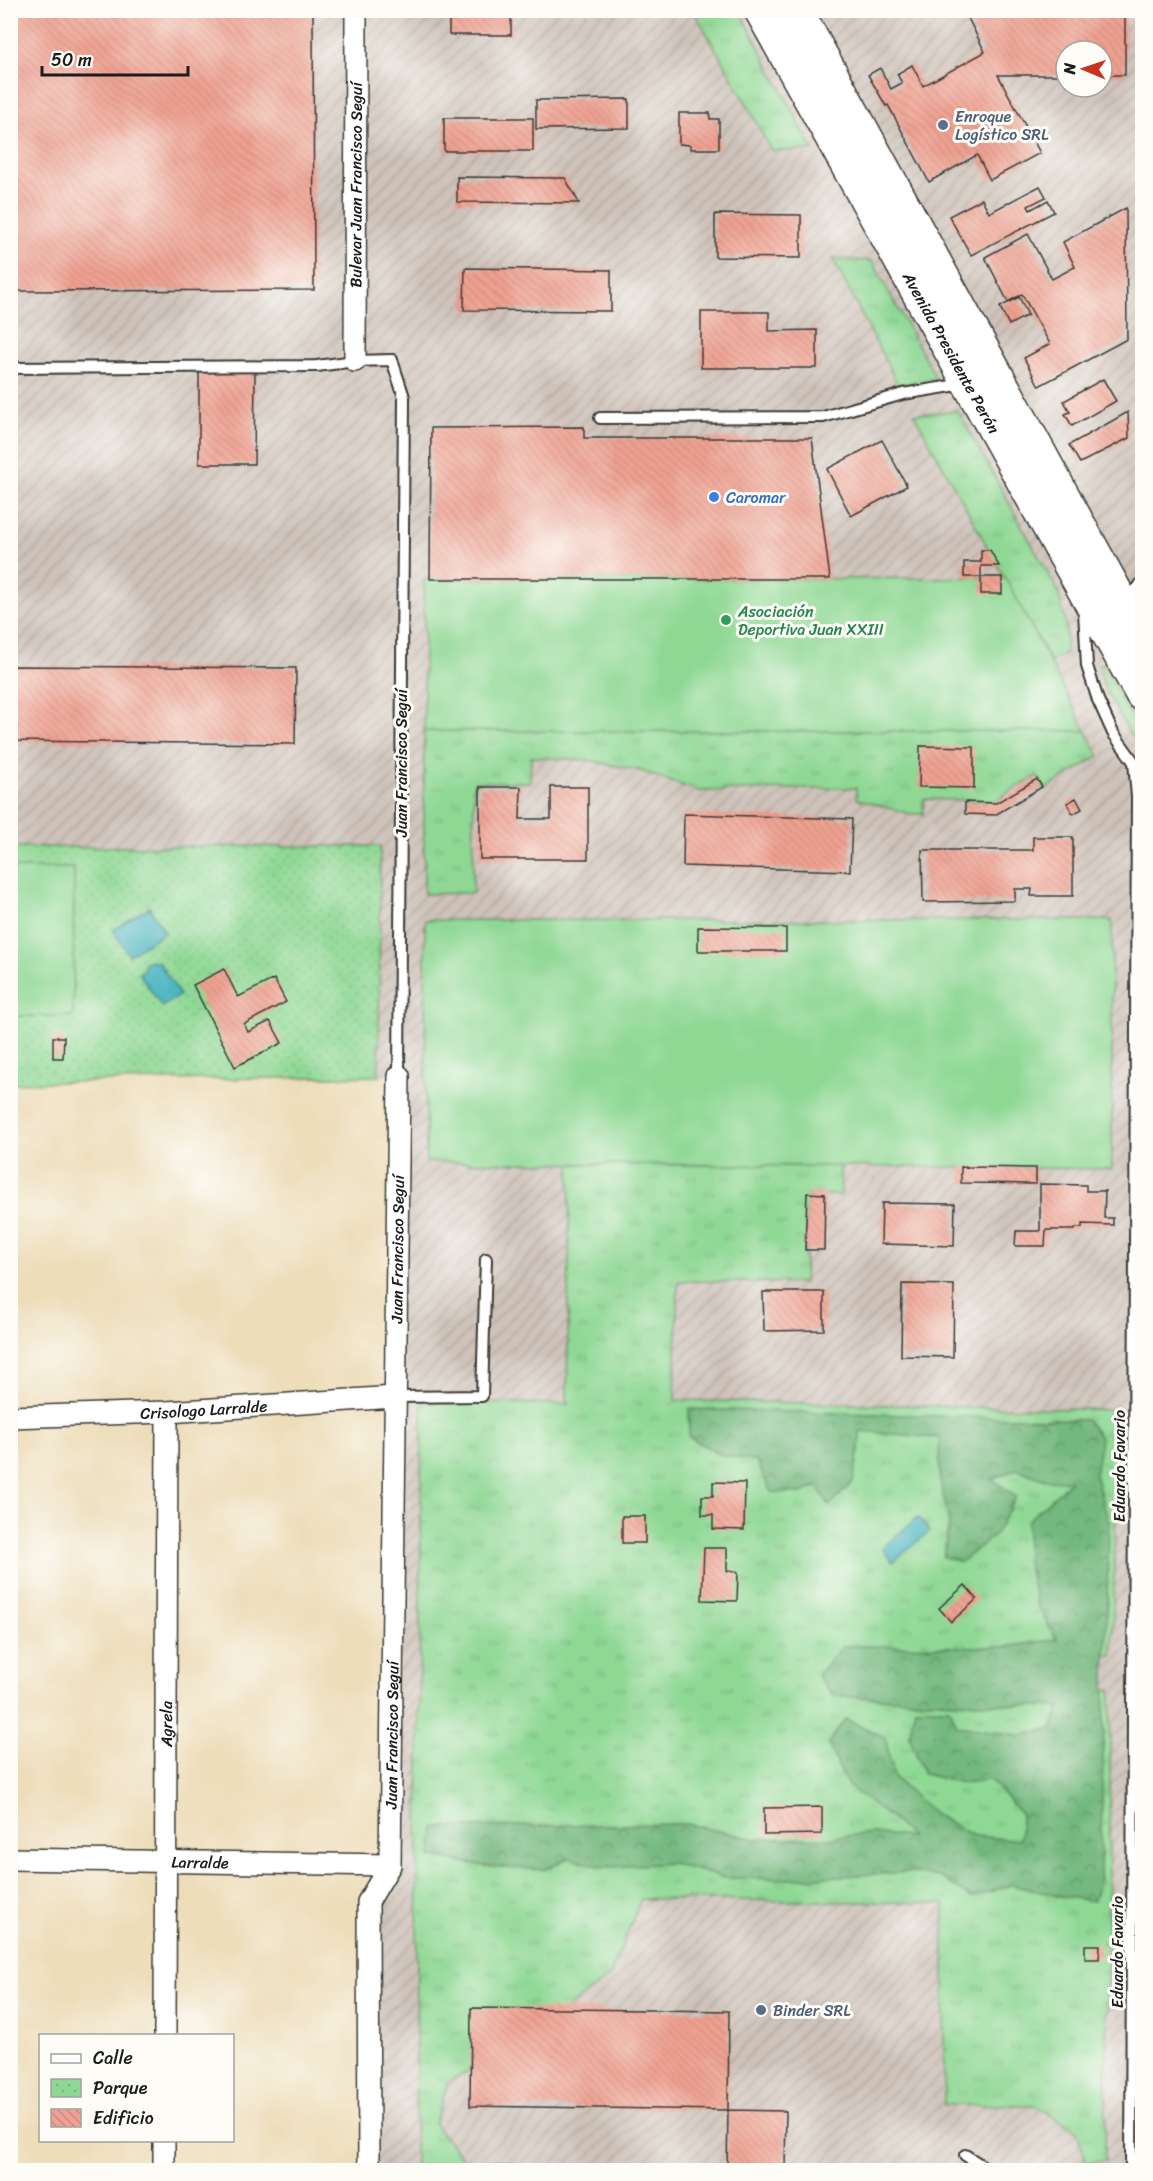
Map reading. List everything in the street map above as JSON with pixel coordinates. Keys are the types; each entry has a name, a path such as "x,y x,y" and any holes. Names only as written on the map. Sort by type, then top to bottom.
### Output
{"main road":[{"name":"Avenida Presidente Perón","path":"761,10 1084,586 1117,605 1143,694"},
{"name":"Avenida Presidente Perón","path":"796,10 1117,605 1143,640"}],"street":[{"name":"Bulevar Juan Francisco Seguí","path":"355,361 356,10"},
{"name":"Juan Francisco Seguí","path":"390,1865 399,1076"},
{"name":"Crisologo Larralde","path":"10,1417 166,1412 395,1397"},
{"name":"Agrela","path":"165,2034 166,1412"},
{"name":"Larralde","path":"10,1859 390,1865"},
{"path":"369,2170 368,1902 390,1865"},
{"path":"164,2142 164,2170"}],"lane":[{"name":"Juan Francisco Seguí","path":"355,361 392,360 404,397 399,1076"},
{"path":"10,368 317,366 355,361"},
{"path":"600,418 823,417 903,394 970,382"},
{"name":"Eduardo Favario","path":"1084,586 1088,666 1098,700 1113,733 1138,759 1131,2170"},
{"path":"1088,666 1094,639 1117,605"},
{"path":"395,1397 482,1396 486,1259"},
{"path":"965,2155 989,2170"}],"shaded area":[{"path":"10,11 1142,11 1142,2170 369,2170 368,1902 390,1865 399,1076 11,1083"}],"green space":[{"path":"694,11 740,11 813,150 771,151"},
{"path":"833,259 872,261 936,378 898,385"},
{"path":"958,411 1058,591 1066,625 1066,653 1051,662 914,414"},
{"name":"Asociación Deportiva Juan XXIII","path":"1005,577 1086,731 424,731 424,579"},
{"path":"1102,663 1138,728 1140,734 1137,738 1131,736 1105,689 1098,665"},
{"path":"424,731 1086,731 1099,756 1046,789 1037,776 994,801 924,799 923,814 910,814 857,799 856,788 698,791 638,770 587,760 531,757 530,782 474,782 473,893 424,894"},
{"path":"380,846 379,1076 11,1083 10,847"},
{"path":"11,868 74,868 73,1016 11,1016"},
{"path":"425,920 1112,920 1112,1169 426,1162"},
{"path":"570,1164 840,1166 841,1195 807,1194 804,1283 678,1281 675,1400 1118,1410 1112,1655 1003,1662 1000,1695 1111,1689 1105,2161 1086,2162 1077,2131 1035,2105 944,2105 944,1903 641,1899 610,1976 535,2032 448,2082 434,2124 469,2166 488,2166 488,2170 415,2170 422,1402 567,1404"},
{"path":"689,1409 1087,1420 1101,1439 1095,1475 1109,1523 1100,1878 1094,1901 1011,1885 971,1898 940,1877 910,1872 791,1879 724,1878 672,1863 604,1867 568,1858 543,1870 486,1866 431,1857 434,1827 688,1824 755,1839 831,1838 871,1833 911,1837 890,1817 848,1786 828,1744 845,1719 885,1737 894,1777 936,1815 974,1836 1020,1840 1021,1814 990,1780 963,1783 924,1774 909,1736 915,1708 950,1708 957,1726 1019,1735 1052,1729 1060,1707 833,1696 817,1675 843,1646 1005,1647 1057,1639 1037,1606 1027,1560 1027,1521 1071,1481 1045,1480 1017,1469 992,1479 1016,1497 996,1533 961,1562 943,1557 949,1523 940,1480 939,1438 860,1431 853,1482 829,1506 818,1486 801,1493 771,1492 757,1462 719,1454 689,1437"}],"water":[{"path":"149,907 165,932 129,955 113,930"},
{"path":"158,961 180,995 162,1007 139,973 144,970 144,962"},
{"path":"918,1517 930,1531 893,1562 882,1548"}],"building":[{"path":"10,10 313,10 314,290 10,291"},
{"path":"449,10 511,10 511,35 449,35"},
{"path":"964,10 1125,10 1125,75 1114,75 1114,39 1054,39 1054,75 998,75 1040,153 990,180 977,155 929,182 888,105 886,106 868,75 880,68 891,89 902,83 897,74 912,65 923,86 985,52"},
{"path":"629,99 629,128 536,129 536,100"},
{"path":"679,113 710,113 710,119 719,119 719,149 690,149 690,145 679,144"},
{"path":"444,118 533,118 533,151 444,151"},
{"path":"457,177 565,178 579,203 457,202"},
{"path":"1040,186 1046,197 1028,206 1030,210 1048,200 1054,212 971,255 949,216 982,199 989,213"},
{"path":"1126,208 1127,339 1039,386 1024,358 1050,344 1022,294 1008,302 985,257 1028,234 1052,279 1075,267 1063,242"},
{"path":"715,214 801,215 801,258 715,257"},
{"path":"465,268 611,270 611,311 464,310"},
{"path":"1019,297 1028,315 1009,325 1000,307"},
{"path":"701,312 769,312 769,331 817,330 817,368 701,368"},
{"path":"199,371 255,371 254,464 199,464"},
{"path":"1103,379 1116,401 1072,426 1065,414 1070,412 1064,401"},
{"path":"1128,412 1129,438 1080,463 1069,445"},
{"path":"584,427 584,438 812,438 830,579 430,579 431,428"},
{"path":"882,440 907,486 851,516 827,469"},
{"path":"981,550 990,550 999,566 981,566 981,577 964,577 964,562 981,562"},
{"path":"981,577 1002,577 1002,594 981,594"},
{"path":"10,666 296,668 295,744 10,741"},
{"path":"920,746 974,747 974,788 919,787"},
{"path":"1037,779 1042,787 995,815 965,814 965,802 996,803"},
{"path":"480,787 521,787 520,819 551,819 551,787 588,787 588,859 480,859"},
{"path":"1076,798 1082,809 1073,814 1067,803"},
{"path":"684,814 852,819 850,871 683,866"},
{"path":"1033,837 1073,837 1073,896 1031,896 1032,889 1015,889 1015,901 923,902 922,850 1033,850"},
{"path":"698,927 786,928 786,951 698,951"},
{"path":"224,969 238,997 274,979 286,1002 244,1024 248,1032 270,1021 282,1043 235,1067 193,985"},
{"path":"53,1037 64,1037 63,1058 53,1058"},
{"path":"961,1167 1036,1168 1036,1184 961,1183"},
{"path":"1040,1184 1086,1185 1086,1191 1105,1191 1104,1218 1113,1218 1113,1225 1082,1224 1082,1228 1075,1228 1075,1230 1046,1230 1045,1246 1015,1246 1016,1231 1040,1231"},
{"path":"807,1193 825,1194 824,1250 805,1250"},
{"path":"882,1203 955,1204 954,1246 881,1244"},
{"path":"902,1284 954,1285 953,1357 901,1356"},
{"path":"763,1292 824,1292 824,1330 764,1331"},
{"path":"713,1482 745,1483 744,1530 713,1529 713,1515 702,1515 702,1496 713,1496"},
{"path":"622,1516 645,1516 645,1543 622,1543"},
{"path":"704,1548 727,1548 727,1571 738,1572 737,1601 702,1600"},
{"path":"965,1585 977,1599 951,1622 939,1608"},
{"path":"822,1807 822,1834 764,1835 764,1808"},
{"path":"1085,1945 1100,1945 1099,1959 1085,1959"},
{"path":"471,2008 729,2011 728,2110 470,2106"},
{"path":"728,2110 786,2111 785,2170 727,2170"},
{"path":"488,2166 672,2168 672,2170 488,2170"}],"place":[{"name":"Enroque Logístico SRL","path":"943,125"},
{"name":"Caromar","path":"714,497"},
{"name":"Asociación Deportiva Juan XXIII","path":"726,620"},
{"name":"Binder SRL","path":"761,2010"}]}
